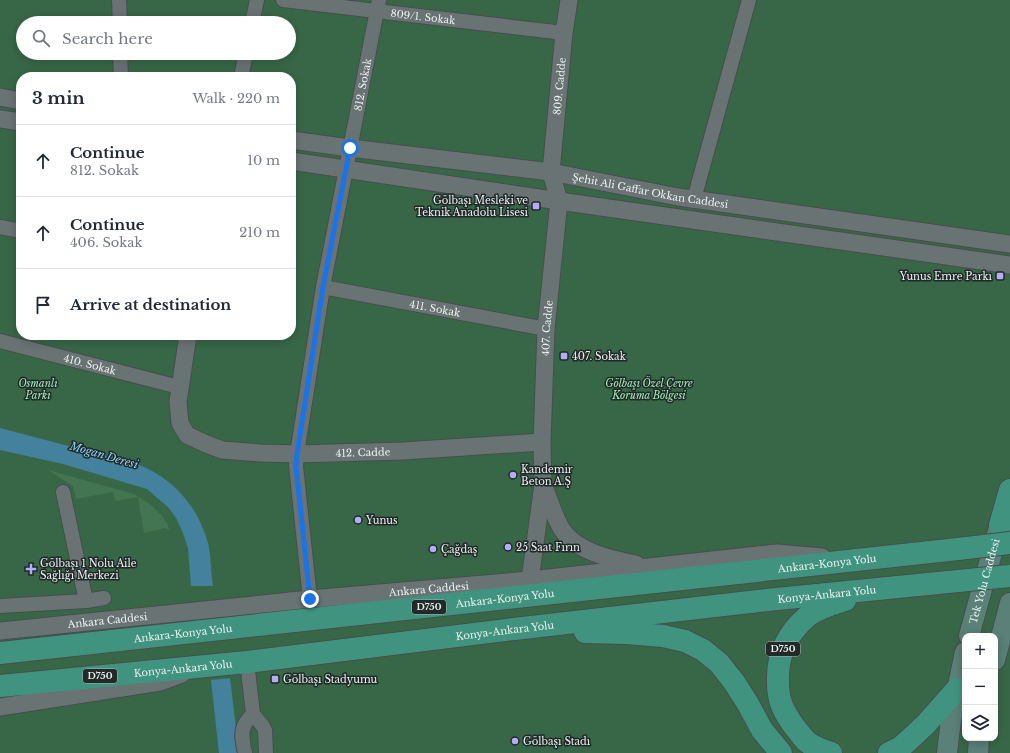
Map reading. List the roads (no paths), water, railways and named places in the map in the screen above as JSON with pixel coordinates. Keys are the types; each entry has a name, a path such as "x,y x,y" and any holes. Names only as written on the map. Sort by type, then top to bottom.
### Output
{"highway":[{"path":"1005,534 1010,490"},
{"name":"Ankara-Konya Yolu","path":"0,653 958,549 1005,534"},
{"name":"Konya-Ankara Yolu","path":"0,686 247,662 767,600 1010,576"},
{"name":"D750","path":"831,753 819,749 807,741 794,727 784,708 781,702 778,686 778,669 781,654 788,639 796,628 809,615 826,605 890,588"},
{"name":"D750","path":"514,629 663,636 685,641 704,650 719,663 738,688 762,730 781,753"},
{"path":"888,753 901,747 910,739 926,724 957,689"}],"main road":[{"name":"Tek Yolu Caddesi","path":"970,633 1005,534"},
{"path":"998,649 1010,603"},
{"path":"947,753 951,720 962,666"},
{"path":"978,753 979,741"}],"street":[{"path":"120,0 120,16"},
{"path":"254,16 257,0"},
{"name":"809/1. Sokak","path":"283,0 378,5 564,33"},
{"name":"809. Cadde","path":"551,172 564,33 569,0"},
{"path":"694,199 749,0"},
{"name":"812. Sokak","path":"310,599 296,466 297,454 323,287 378,5"},
{"path":"120,60 120,72"},
{"path":"242,72 245,60"},
{"path":"0,98 16,100"},
{"path":"0,119 16,121"},
{"name":"Şehit Ali Gaffar Okkan Caddesi","path":"296,141 551,172 694,199 1010,244"},
{"path":"296,162 559,202 1010,265"},
{"name":"407. Cadde","path":"543,485 542,442 546,329 559,202 551,172"},
{"path":"0,227 16,230"},
{"name":"411. Sokak","path":"323,287 546,329"},
{"path":"179,387 187,340"},
{"name":"410. Sokak","path":"0,341 179,387"},
{"name":"412. Cadde","path":"179,387 178,402 180,423 187,435 222,450 297,454 403,451 542,442"},
{"path":"543,485 560,526 568,536 580,546 591,552 615,559 652,566"},
{"path":"530,580 543,485"},
{"path":"63,492 86,601"},
{"name":"Ankara Caddesi","path":"0,631 310,599 530,580 777,553 859,560"},
{"path":"0,606 86,601 104,598"},
{"path":"247,662 253,714 265,730 266,753"},
{"path":"0,707 160,682 200,667"},
{"path":"244,753 242,738 243,729 245,723 253,714"}],"water":[{"path":"0,428 137,464 150,470 172,485 182,494 190,505 204,530 210,553 213,586 191,586 188,548 183,533 176,518 169,508 147,489 63,464 0,450"},
{"path":"230,678 239,753 219,753 211,680"}],"place":[{"name":"Gölbaşı Mesleki ve Teknik Anadolu Lisesi","path":"536,206"},
{"name":"Yunus Emre Parkı","path":"1000,276"},
{"name":"407. Sokak","path":"564,356"},
{"name":"Kandemir Beton A.Ş","path":"513,475"},
{"name":"Yunus","path":"358,520"},
{"name":"25 Saat Fırın","path":"508,547"},
{"name":"Çağdaş","path":"433,549"},
{"name":"Gölbaşı 1 Nolu Aile Sağlığı Merkezi","path":"31,569"},
{"name":"Gölbaşı Stadyumu","path":"275,679"},
{"name":"Gölbaşı Stadı","path":"515,741"}],"park label":[{"name":"Osmanlı Parkı","path":"38,388"},
{"name":"Gölbaşı Özel Çevre Koruma Bölgesi","path":"649,388"}],"water label":[{"name":"Mogan Deresi","path":"104,455"}]}
